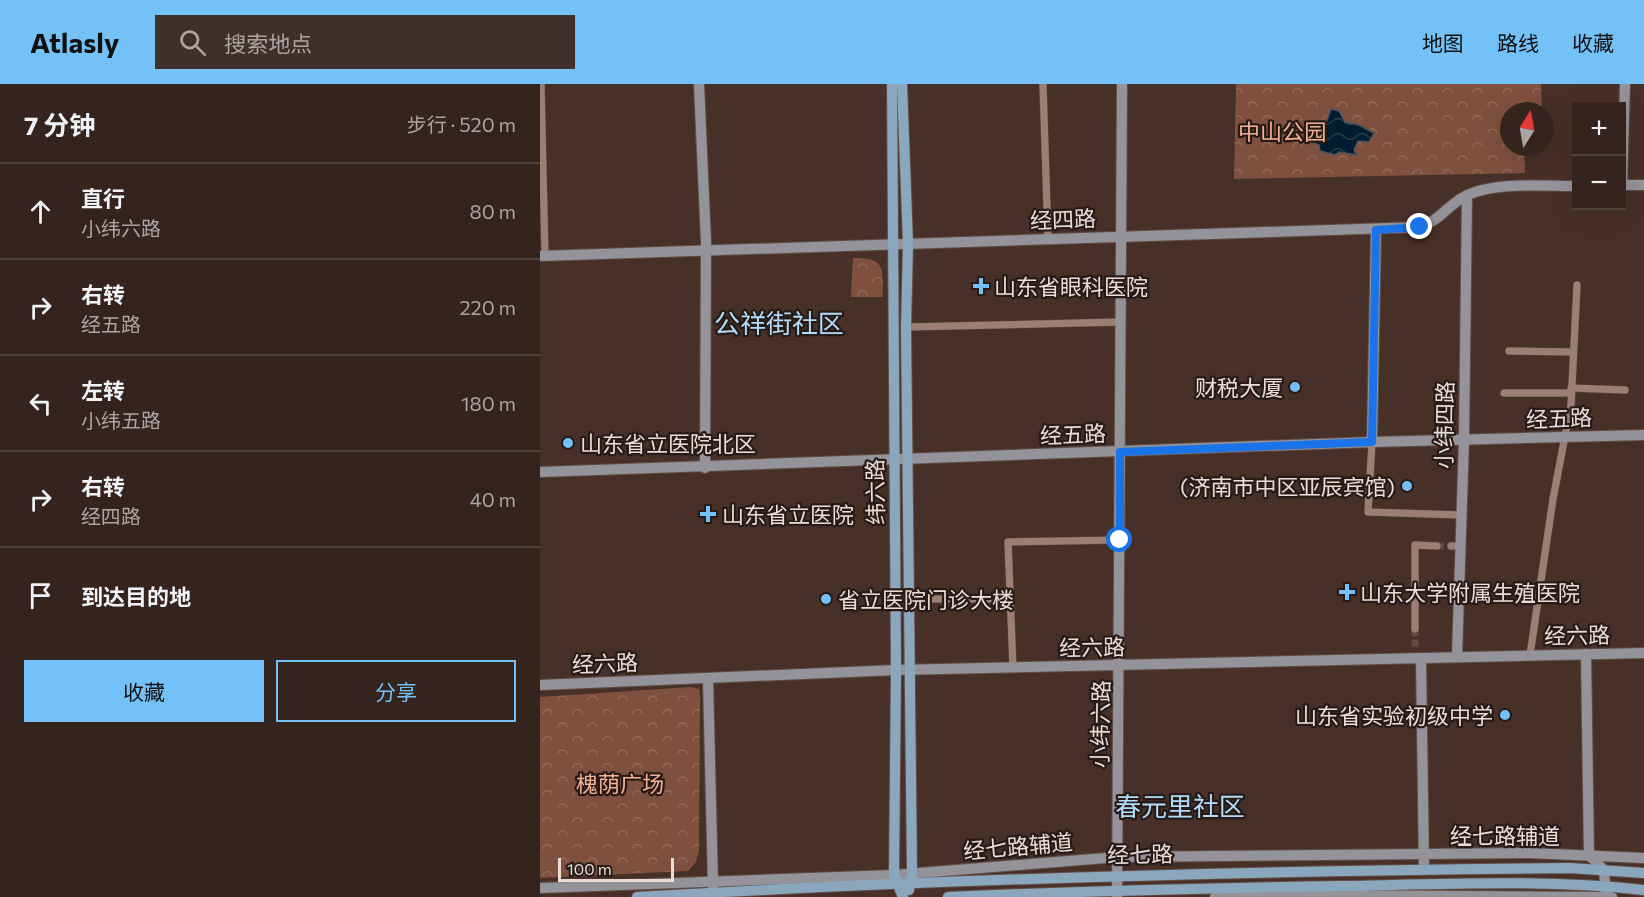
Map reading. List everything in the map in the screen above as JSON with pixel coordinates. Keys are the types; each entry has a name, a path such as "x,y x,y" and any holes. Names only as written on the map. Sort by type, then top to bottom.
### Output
{"main road":[{"name":"纬六路","path":"892,84 895,880 904,897"},
{"name":"纬六路","path":"902,84 908,244 906,327 912,670 912,879 904,897"},
{"name":"经七路","path":"636,897 912,879 1118,874 1424,869 1605,870 1644,873"},
{"name":"经七路","path":"948,897 1117,893 1603,895 1644,890"}],"street":[{"path":"541,84 543,256"},
{"path":"699,84 706,252 705,468"},
{"path":"1043,84 1048,239"},
{"name":"小纬六路","path":"1117,893 1122,84"},
{"path":"1623,156 1625,84"},
{"path":"1626,185 1644,185"},
{"name":"经四路","path":"543,256 1121,236 1376,230 1430,224 1467,195 1487,188 1572,186"},
{"name":"小纬四路","path":"1457,656 1456,546 1461,515 1464,440 1467,195"},
{"path":"1376,230 1372,442 1368,512 1461,515"},
{"path":"1530,655 1571,391 1577,285"},
{"path":"906,327 1121,322"},
{"path":"1509,351 1573,352"},
{"path":"1504,393 1625,390"},
{"name":"经五路","path":"540,472 705,468 908,458 1372,442 1644,435"},
{"path":"1013,668 1008,542 1120,540"},
{"path":"1415,629 1415,545 1437,546"},
{"path":"910,599 1011,598"},
{"name":"经六路","path":"540,685 896,670 1644,652"},
{"path":"1586,654 1588,855 1605,870 1603,895"},
{"path":"1417,656 1424,869"},
{"path":"708,679 714,881 712,893"},
{"name":"经七路辅道","path":"912,879 1118,857 1588,855 1644,858"},
{"path":"540,888 714,881 895,880"},
{"path":"1215,897 1328,893"}],"green space":[{"name":"中山公园","path":"1236,84 1541,84 1542,102 1500,102 1500,156 1524,156 1525,173 1234,179"},
{"path":"853,258 864,258 877,263 882,272 883,297 851,297"},
{"name":"槐荫广场","path":"691,687 699,689 700,697 699,851 696,862 688,871 540,878 540,697"}],"water":[{"path":"1331,109 1339,111 1345,122 1359,125 1374,133 1369,142 1358,141 1354,150 1357,155 1339,152 1335,155 1320,151 1319,145 1302,138 1310,127 1325,126"}],"tunnel":[{"path":"1437,546 1451,546"},
{"path":"1415,629 1415,650"}],"place":[{"name":"山东省眼科医院","path":"981,286"},
{"name":"财税大厦","path":"1295,387"},
{"name":"山东省立医院北区","path":"568,443"},
{"name":"(济南市中区亚辰宾馆)","path":"1407,486"},
{"name":"山东省立医院","path":"708,514"},
{"name":"山东大学附属生殖医院","path":"1347,592"},
{"name":"省立医院门诊大楼","path":"826,599"},
{"name":"山东省实验初级中学","path":"1505,715"}],"district":[{"name":"公祥街社区","path":"779,322"},
{"name":"春元里社区","path":"1180,805"}],"route":[{"path":"1120,540 1120,452 1372,442 1376,230 1420,227"}]}
